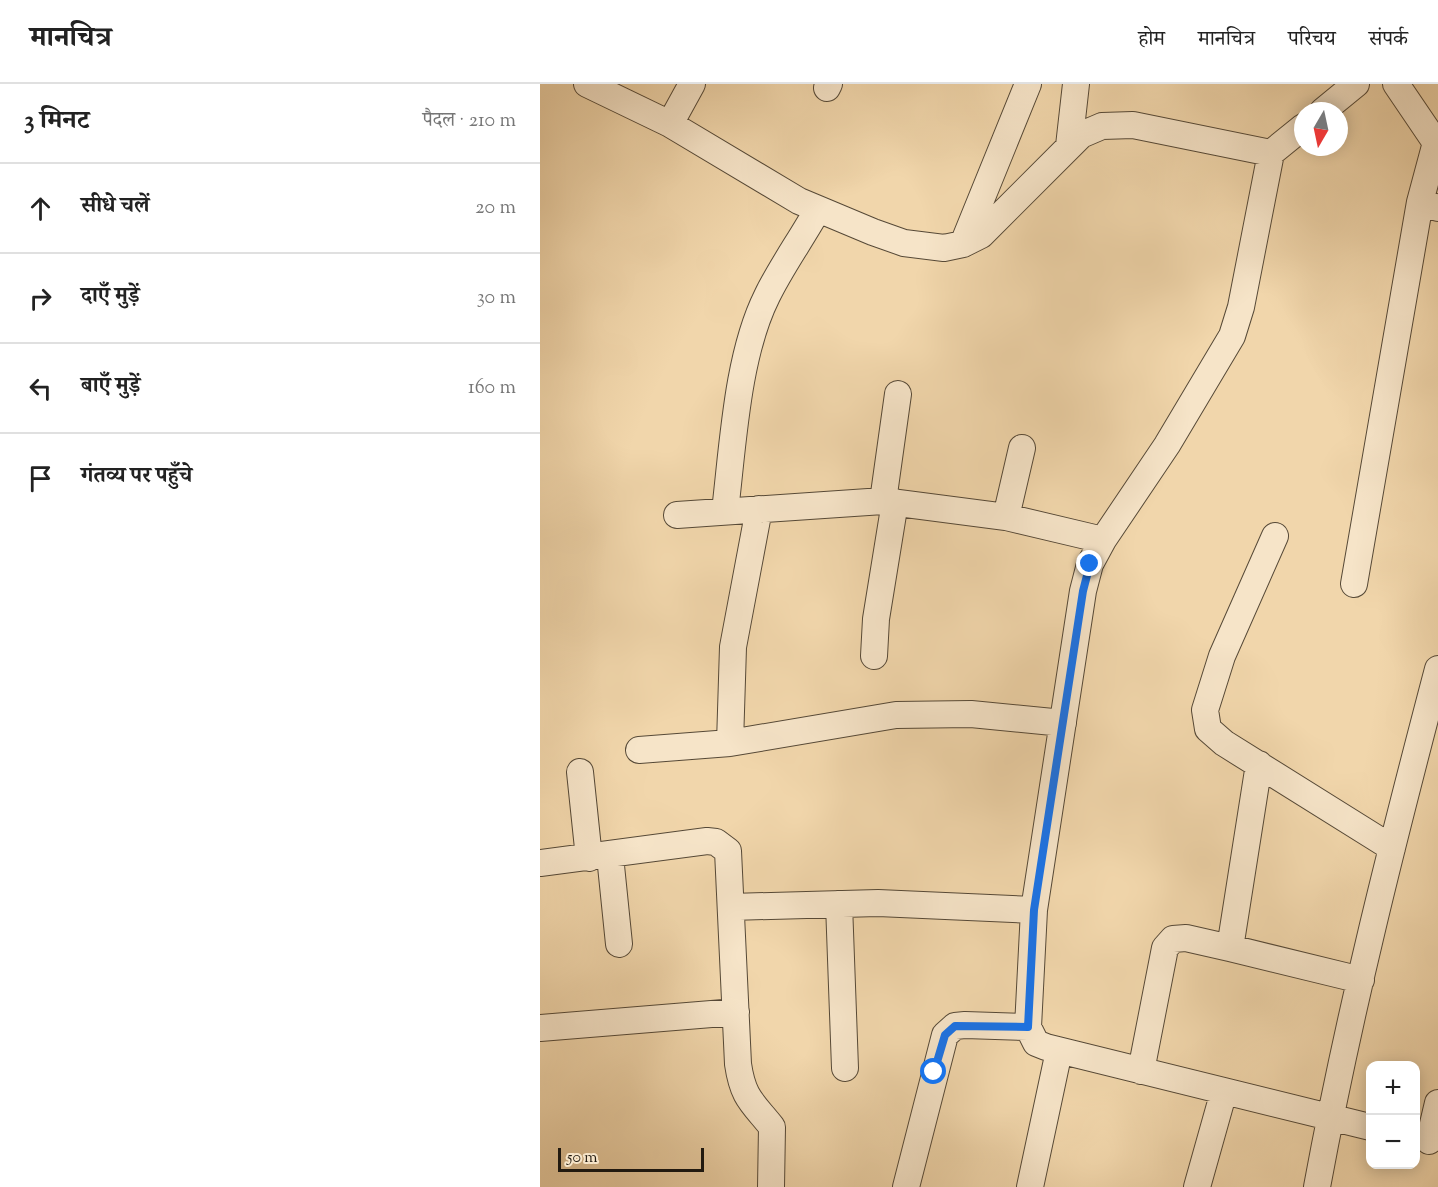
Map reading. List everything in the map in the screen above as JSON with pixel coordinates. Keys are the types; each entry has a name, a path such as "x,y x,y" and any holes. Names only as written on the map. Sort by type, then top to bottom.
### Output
{"street":[{"path":"587,84 615,90 798,201 904,243 944,248 963,244 981,235 1081,135 1102,126 1132,124 1271,153"},
{"path":"670,124 692,84"},
{"path":"963,244 1028,84"},
{"path":"1069,146 1076,84"},
{"path":"1334,102 1356,84"},
{"path":"1354,584 1429,205 1437,146 1396,84"},
{"path":"1294,134 1271,153 1241,307 1232,336 1167,445 1103,540 1090,564 1083,591 1034,910 1028,1027 1036,1043 1059,1051 1366,1126"},
{"path":"725,511 741,386 753,336 766,296 818,209"},
{"path":"874,656 898,394"},
{"path":"1006,517 1022,448"},
{"path":"677,515 889,501 1006,517 1103,540"},
{"path":"730,743 733,647 759,509"},
{"path":"1275,536 1234,626 1205,710 1208,729 1224,743 1392,848"},
{"path":"1317,1187 1330,1117 1361,980 1438,669"},
{"path":"639,750 730,743 914,714 971,714 1062,723"},
{"path":"1230,948 1258,764"},
{"path":"580,772 619,944"},
{"path":"540,863 716,842 728,851 741,1087 746,1098 772,1127 771,1187"},
{"path":"731,907 878,903 1034,910"},
{"path":"839,904 845,1068"},
{"path":"1141,1071 1165,948 1173,939 1186,938 1361,980"},
{"path":"540,1028 736,1012"},
{"path":"906,1187 945,1035 955,1026 965,1025 1028,1027"},
{"path":"1033,1186 1059,1051"},
{"path":"1197,1187 1224,1091"},
{"path":"1427,1141 1438,1103"}],"route":[{"path":"934,1072 945,1035 955,1026 1028,1027 1034,910 1044,832 1083,591 1090,564"}]}
